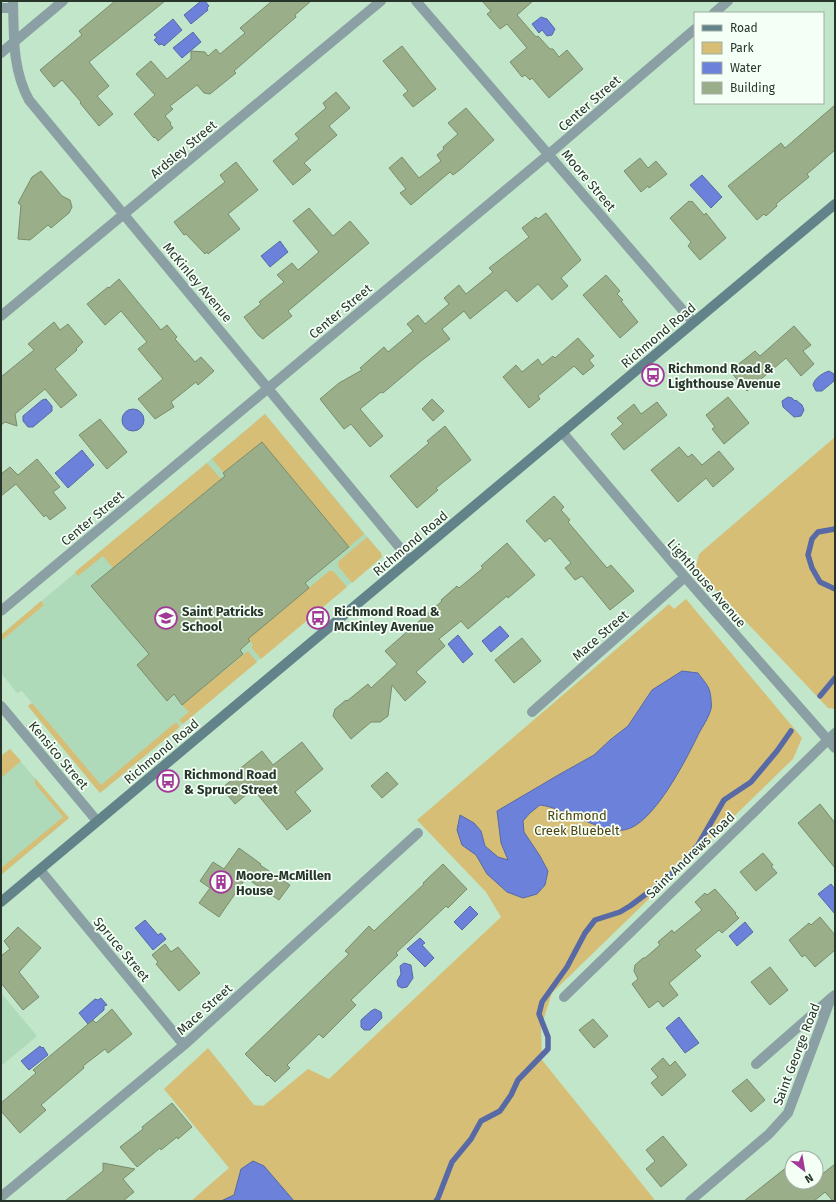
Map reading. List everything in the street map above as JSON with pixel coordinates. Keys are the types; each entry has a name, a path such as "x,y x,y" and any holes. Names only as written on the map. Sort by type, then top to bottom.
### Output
{"street":[{"path":"1,53 63,1"},
{"name":"Ardsley Street","path":"1,316 381,1"},
{"name":"Moore Street","path":"416,1 693,322"},
{"path":"715,12 728,1"},
{"path":"1,8 13,5"},
{"name":"McKinley Avenue","path":"13,5 13,43 17,69 23,88 29,100 410,560"},
{"name":"Center Street","path":"1,611 549,154 694,30"},
{"name":"Richmond Road","path":"1,902 835,204"},
{"name":"Lighthouse Avenue","path":"562,432 685,577 831,736 835,748"},
{"name":"Mace Street","path":"532,712 685,577"},
{"name":"Kensico Street","path":"1,706 97,821"},
{"name":"Saint Andrews Road","path":"564,997 831,736"},
{"name":"Mace Street","path":"1,1197 184,1045 418,833"},
{"name":"Spruce Street","path":"40,870 184,1045"},
{"path":"756,1064 833,996"},
{"name":"Saint George Road","path":"690,1201 769,1134 788,1113 833,996"}],"shaded area":[{"name":"Saint Patricks School","path":"265,414 381,553 382,557 100,793 28,706 32,703 22,691 17,693 1,673 1,635"},
{"path":"10,749 69,818 1,875 1,756"},
{"path":"1,993 37,1036 1,1066"}],"green space":[{"path":"265,414 364,534 349,547 262,442 224,473 212,459"},
{"path":"835,437 835,709 828,708 713,587 696,567 699,554"},
{"path":"207,463 221,479 113,568 103,556 78,576 75,572"},
{"path":"367,537 381,553 382,557 352,583 338,566 339,561"},
{"path":"329,571 333,571 347,587 261,659 251,647 253,645 248,639"},
{"name":"Richmond Creek Bluebelt","path":"686,599 802,738 793,759 552,993 541,1027 542,1060 654,1199 654,1201 191,1201 229,1168 164,1089 208,1048 254,1105 263,1106 308,1069 329,1079 501,917 486,892 417,820 669,604 674,609"},
{"path":"41,601 44,605 1,641 1,635"},
{"path":"248,651 257,662 183,724 179,720 189,712 182,705"},
{"path":"32,703 101,785 176,722 180,727 100,793 28,706"},
{"path":"10,749 21,761 1,778 1,756"},
{"path":"35,778 69,818 1,875 1,868 63,817 35,784"}],"water":[{"path":"201,1 205,1 209,6 207,8 208,10 191,24 184,15"},
{"path":"541,17 547,19 555,29 552,35 547,36 542,30 539,33 532,24"},
{"path":"173,19 182,30 164,46 162,44 159,45 154,40 157,37 154,35"},
{"path":"193,32 201,42 182,58 173,48"},
{"path":"702,175 722,197 711,208 690,185"},
{"path":"280,241 288,252 270,267 261,256"},
{"path":"829,371 834,374 834,381 822,391 816,391 813,385 815,381 821,375"},
{"path":"788,397 795,401 796,400 802,405 804,410 801,416 794,417 783,407 782,401"},
{"path":"46,399 52,406 52,411 33,427 28,427 23,421 23,416 42,400"},
{"path":"133,409 141,412 144,420 141,428 133,431 125,428 122,420 125,412"},
{"path":"82,450 94,465 68,488 55,473"},
{"path":"500,626 509,636 491,652 482,641"},
{"path":"458,635 473,654 463,663 448,644"},
{"path":"682,671 698,673 709,688 711,708 678,774 657,804 646,817 635,826 624,830 604,828 550,807 540,805 523,821 524,832 548,871 545,885 537,894 523,898 507,892 487,874 476,855 462,845 457,830 460,815 474,823 481,831 485,846 498,857 508,860 501,843 497,811 594,755 628,726 652,690"},
{"path":"831,884 835,889 835,914 818,894"},
{"path":"470,906 478,914 462,930 454,922"},
{"path":"145,920 158,935 161,933 166,939 153,950 135,928"},
{"path":"745,922 753,932 737,946 729,936"},
{"path":"420,938 425,943 422,945 434,958 425,967 407,949"},
{"path":"404,963 411,965 413,978 407,987 402,988 398,986 397,981 401,974 400,966"},
{"path":"101,998 107,1005 104,1006 104,1010 88,1024 79,1013 95,999 98,1000"},
{"path":"375,1009 381,1012 382,1018 370,1030 364,1030 361,1027 361,1020"},
{"path":"679,1017 699,1043 685,1053 666,1028"},
{"path":"40,1046 42,1048 43,1047 48,1055 29,1070 21,1061"},
{"path":"253,1161 264,1166 294,1201 221,1201 234,1195 241,1169"}],"building":[{"path":"115,1 165,1 89,62 109,86 97,96 113,114 99,126 62,80 54,87 40,70 82,35 79,31"},
{"path":"272,1 311,1 295,15 296,17 234,71 236,73 210,94 204,93 197,85 170,106 173,109 165,116 173,128 158,141 155,137 154,138 134,114 155,95 136,74 151,61 167,79 191,59 191,51 205,52 208,56 216,49 220,54 245,33 240,28"},
{"path":"482,1 533,1 517,15 536,37 538,36 550,49 553,49 559,57 567,50 583,69 549,98 532,78 530,80 525,75 522,77 510,62 527,48 507,24 500,29 487,14 491,11"},
{"path":"402,46 436,89 413,107 403,95 408,91 383,61"},
{"path":"336,92 350,108 329,126 337,135 304,163 311,170 293,185 273,161 299,139 295,134 326,108 323,103"},
{"path":"835,105 835,150 807,174 809,177 776,204 777,206 766,216 764,214 757,220 728,186 781,143 785,148"},
{"path":"466,108 494,140 461,169 453,175 450,172 411,205 400,193 406,189 389,168 402,157 419,178 441,161 437,155 444,149 443,147 458,134 448,123"},
{"path":"640,158 648,168 656,161 667,174 649,188 648,186 641,192 624,171"},
{"path":"236,162 258,190 228,214 240,229 208,254 207,252 205,254 186,234 184,235 174,222 225,182 220,175"},
{"path":"41,171 62,196 70,200 72,207 69,213 51,228 48,225 30,240 18,239 21,205 18,203 32,177"},
{"path":"689,201 692,201 704,215 706,213 726,238 700,260 688,246 691,242 670,218"},
{"path":"309,208 333,236 350,221 369,243 288,311 292,316 263,339 244,317 261,304 259,302 284,282 277,275 292,263 298,270 319,252 293,221"},
{"path":"546,213 581,260 561,278 568,286 552,300 538,284 517,302 506,290 470,319 464,311 442,329 450,339 383,393 381,392 360,409 383,436 370,447 351,424 344,429 320,399 339,383 362,370 360,368 384,347 388,352 413,331 407,324 418,315 425,324 449,304 444,298 459,285 466,294 493,272 489,268 529,237 522,228 536,217 538,219"},
{"path":"606,275 620,291 617,294 623,300 621,301 638,322 620,338 583,295"},
{"path":"119,279 161,330 167,325 177,337 175,339 195,362 201,357 214,371 198,385 196,382 171,402 174,407 155,419 138,399 163,379 138,349 147,342 121,311 105,325 87,304"},
{"path":"54,322 60,330 68,324 83,342 76,349 77,350 55,369 77,395 61,408 45,389 15,414 17,426 5,422 1,425 1,377 34,350 28,344"},
{"path":"794,326 811,345 803,351 814,364 801,376 786,358 747,391 730,371 755,351 760,356"},
{"path":"578,338 594,356 589,360 594,366 583,375 574,366 538,396 540,399 529,408 503,377 516,365 522,372 538,359 542,365 553,356 555,358"},
{"path":"728,397 749,423 724,444 712,429 715,427 706,415"},
{"path":"432,399 444,411 433,421 422,409"},
{"path":"657,402 667,415 624,450 611,434 623,424 617,418 634,404 641,414"},
{"path":"100,419 127,452 107,469 79,435"},
{"path":"445,426 471,460 436,488 438,490 417,508 390,476 429,443 427,441"},
{"path":"262,442 349,547 305,583 309,588 248,639 250,641 240,650 243,654 182,705 174,694 167,701 137,665 149,654 91,586 225,476 223,473"},
{"path":"679,447 688,457 692,454 702,465 719,451 734,469 713,487 706,478 678,502 651,470"},
{"path":"37,459 60,487 53,492 66,508 50,520 46,515 44,517 16,484 1,496 1,474 10,467 18,475"},
{"path":"554,496 564,507 561,510 570,520 568,522 607,568 611,565 634,591 610,610 582,576 575,580 565,568 571,563 550,538 545,542 526,521"},
{"path":"507,543 535,575 508,598 507,596 468,629 461,621 439,639 445,646 416,672 426,682 405,701 392,685 388,716 380,722 371,722 351,739 333,716 335,709 368,684 371,688 397,664 385,651 457,586 459,588 483,568 481,566"},
{"path":"522,638 541,661 514,683 495,660"},
{"path":"302,742 323,769 295,792 311,811 287,830 253,789 235,804 222,788 240,773 238,770 262,751 273,765"},
{"path":"387,772 398,784 382,798 371,786"},
{"path":"820,804 835,823 835,868 798,823"},
{"name":"Moore-McMillen House","path":"239,848 261,864 260,865 290,885 279,900 246,878 219,917 199,903 210,888 200,881 213,862 224,869"},
{"path":"763,853 773,865 771,866 777,873 756,891 740,872"},
{"path":"443,864 467,889 448,908 446,906 396,953 398,955 351,1000 356,1005 323,1038 319,1034 287,1065 290,1068 275,1082 268,1075 267,1076 245,1054 349,954 345,951 369,926 374,931"},
{"path":"715,889 739,918 722,933 719,930 695,950 701,956 669,983 678,995 663,1007 658,1001 649,1008 632,984 638,979 634,971 635,965 660,945 658,942 672,930 674,933 702,910 695,902 705,893 707,895"},
{"path":"820,917 835,935 835,950 815,967 805,955 802,957 789,940 809,923 811,925"},
{"path":"18,927 41,948 19,972 39,997 23,1010 1,983 1,956 10,949 4,941"},
{"path":"165,944 171,952 178,947 200,973 179,991 156,964 158,962 152,955"},
{"path":"770,967 788,990 770,1005 751,982"},
{"path":"112,1009 132,1034 108,1053 105,1049 83,1066 84,1068 41,1105 46,1110 20,1133 1,1111 1,1103 36,1073 33,1070 93,1020 96,1023"},
{"path":"593,1019 608,1036 594,1048 579,1030"},
{"path":"663,1058 670,1066 675,1061 686,1075 662,1096 651,1083 658,1077 651,1069"},
{"path":"747,1079 765,1100 751,1112 732,1091"},
{"path":"172,1103 192,1127 178,1139 177,1137 161,1150 160,1148 137,1167 120,1147"},
{"path":"663,1136 687,1165 661,1187 646,1169 655,1161 646,1150"},
{"path":"103,1163 135,1169 123,1179 134,1192 123,1201 65,1201 103,1171"},
{"path":"835,1164 835,1201 833,1201 825,1192 814,1201 744,1201 784,1169 784,1190 824,1190 824,1173"}],"waterway":[{"path":"835,529 818,532 812,539 808,555 812,568 820,582 835,589"},
{"path":"820,696 835,678"},
{"path":"436,1201 452,1162 471,1139 481,1121 500,1111 511,1095 518,1080 548,1049 548,1037 539,1014 542,1002 567,967 585,933 595,920 620,912 630,906 661,883 683,863 698,845 724,800 751,782 777,751 791,731"}],"place":[{"name":"Richmond Road & Lighthouse Avenue","path":"653,375"},
{"name":"Saint Patricks School","path":"166,618"},
{"name":"Richmond Road & McKinley Avenue","path":"318,618"},
{"name":"Richmond Road & Spruce Street","path":"168,781"},
{"name":"Moore-McMillen House","path":"221,882"}]}
